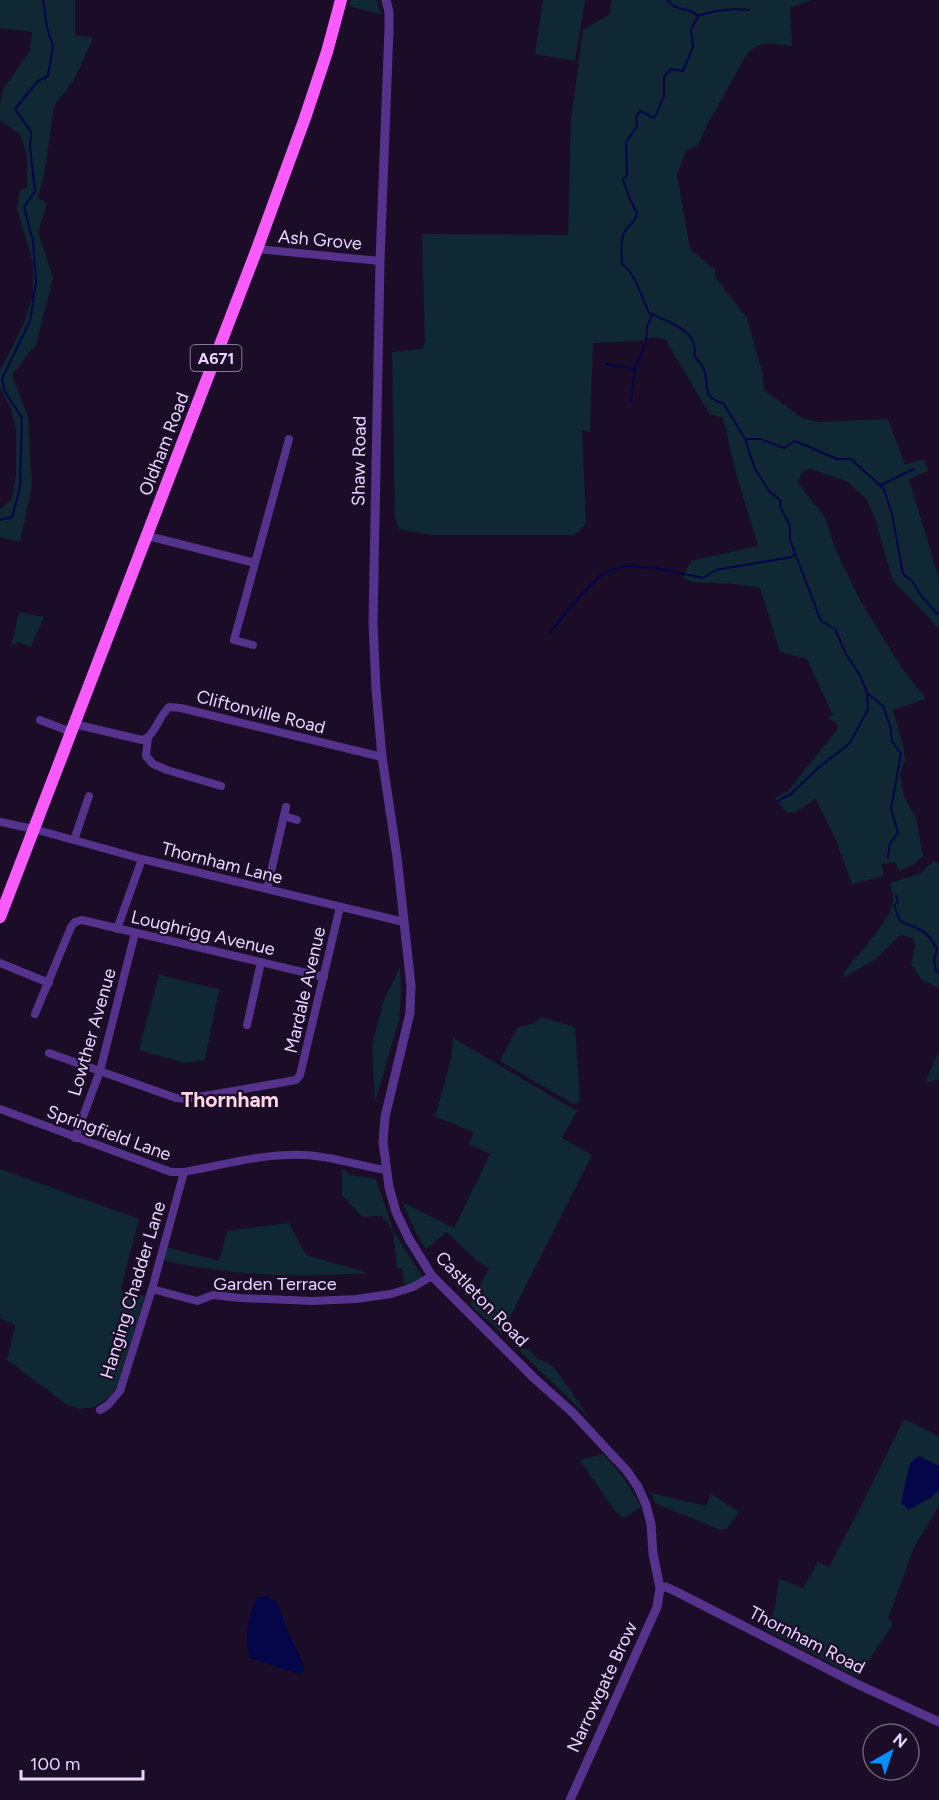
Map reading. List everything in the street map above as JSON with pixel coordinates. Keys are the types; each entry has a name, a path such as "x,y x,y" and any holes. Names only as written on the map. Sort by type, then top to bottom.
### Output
{"main road":[{"name":"Oldham Road","path":"34,829 306,118 341,0"},
{"name":"A671","path":"0,917 34,829"}],"street":[{"name":"Shaw Road","path":"386,0 389,29 380,261 373,623 382,757 404,922"},
{"name":"Ash Grove","path":"257,249 380,261"},
{"path":"253,645 234,640 289,439"},
{"path":"148,536 255,563"},
{"name":"Cliftonville Road","path":"148,737 153,733 160,716 169,707 181,708 382,757"},
{"path":"40,720 142,740 148,737"},
{"path":"148,737 146,756 153,764 220,786"},
{"path":"74,840 89,796"},
{"path":"267,889 286,807"},
{"path":"284,816 297,820"},
{"name":"Thornham Lane","path":"0,822 404,922"},
{"path":"117,929 142,859"},
{"name":"Mardale Avenue","path":"100,1071 176,1098 187,1099 297,1080 340,907"},
{"name":"Loughrigg Avenue","path":"49,983 71,927 75,922 82,920 324,977"},
{"name":"Castleton Road","path":"404,922 411,986 410,1013 386,1108 383,1142 386,1170 396,1212 409,1239 432,1276 573,1413 627,1471 646,1505 660,1588"},
{"name":"Lowther Avenue","path":"75,1138 100,1071 135,933"},
{"path":"247,1025 261,962"},
{"path":"0,963 49,983 35,1014"},
{"path":"49,1053 100,1071"},
{"name":"Springfield Lane","path":"0,1109 171,1172 183,1172 267,1156 302,1155 326,1157 363,1167 386,1170"},
{"name":"Hanging Chadder Lane","path":"100,1410 108,1405 120,1391 152,1289 183,1172"},
{"name":"Garden Terrace","path":"152,1289 197,1301 213,1295 313,1301 356,1299 391,1294 413,1287 432,1276"},
{"name":"Thornham Road","path":"660,1588 666,1587 675,1591 857,1684 939,1722"},
{"name":"Narrowgate Brow","path":"570,1800 657,1606 660,1588"}],"shaded area":[{"path":"0,0 75,0 75,35 93,38 75,78 54,106 44,175 38,198 47,203 38,232 53,278 36,344 12,375 28,417 32,486 20,542 0,537 0,510 12,499 16,475 16,430 11,408 0,388 0,371 24,323 33,296 33,262 17,209 20,191 27,187 27,156 21,135 0,120 0,105 4,88 30,51 32,32 0,28"},
{"path":"351,0 376,0 382,15 349,6"},
{"path":"543,0 585,0 575,61 535,54"},
{"path":"611,0 811,0 790,8 792,46 762,44 747,54 698,145 686,151 677,175 690,249 715,270 715,277 747,318 763,376 764,390 802,418 819,422 888,419 905,465 924,459 928,471 909,479 939,579 939,629 893,581 875,518 867,500 848,482 811,469 802,472 798,483 825,517 835,548 859,598 901,667 926,699 893,710 904,749 905,761 900,774 904,797 916,818 923,856 911,866 899,871 895,862 882,864 883,876 852,884 835,837 816,799 794,813 786,812 775,798 788,791 838,729 836,722 828,718 833,715 807,659 780,652 760,588 692,582 683,577 691,561 758,546 736,473 723,417 710,415 666,340 653,337 640,341 593,343 590,432 582,430 586,522 582,529 573,535 430,535 399,529 395,518 392,352 422,349 425,342 422,234 568,235 571,120 583,30 610,14"},
{"path":"19,612 44,617 31,647 19,642 11,646"},
{"path":"934,861 939,862 939,988 922,980 911,964 915,947 913,938 900,935 876,959 845,977 843,973 864,949 891,910 893,895 890,883 919,874"},
{"path":"400,967 399,1020 375,1102 372,1046 383,1003"},
{"path":"159,975 219,989 205,1060 185,1063 139,1050"},
{"path":"541,1017 575,1027 580,1102 573,1104 500,1061 517,1028 535,1023"},
{"path":"453,1038 577,1111 562,1138 592,1155 502,1333 470,1305 489,1268 478,1262 447,1232 426,1249 403,1203 454,1228 490,1154 469,1144 474,1132 435,1117 451,1060"},
{"path":"939,1051 939,1079 925,1083"},
{"path":"342,1168 350,1175 376,1179 393,1230 382,1216 362,1217 342,1195"},
{"path":"0,1169 139,1219 121,1289 145,1296 118,1385 109,1397 95,1407 80,1409 66,1404 7,1360 15,1325 0,1318"},
{"path":"289,1223 306,1255 368,1273 265,1274 213,1269 162,1260 166,1247 219,1261 227,1231"},
{"path":"393,1230 422,1276 405,1288 402,1268 397,1269"},
{"path":"515,1346 530,1350 538,1359 548,1363 557,1371 589,1418"},
{"path":"904,1419 939,1436 939,1506 914,1547 888,1619 893,1624 857,1677 766,1630 775,1607 779,1579 803,1588 818,1562 829,1567"},
{"path":"603,1454 624,1479 641,1507 624,1518 615,1511 580,1460"},
{"path":"919,1456 939,1466 939,1489 932,1497 908,1510 901,1502 910,1463"},
{"path":"652,1493 706,1506 711,1494 739,1512 727,1529 718,1529 655,1503"},
{"path":"267,1596 277,1602 303,1663 304,1671 299,1674 249,1658 247,1634 251,1613 257,1598"}],"waterway":[{"path":"0,520 12,517 20,487 22,418 5,392 2,379 30,321 36,282 33,241 24,207 35,191 30,147 31,132 15,109 37,82 48,76 53,46 47,27 43,0"},
{"path":"667,0 698,16 691,30 693,47 683,71 671,69 664,77 664,95 656,115 653,118 641,111 636,116 637,126 626,142 627,175 623,180 637,213 623,237 622,264 635,280 649,313 673,323 692,339 695,347 694,355 702,365 705,374 708,394 711,398 724,404 745,439 755,469 769,491 781,501 780,506 790,526 790,540 821,621 835,629 867,693 883,706 890,725 892,741 901,754 891,808 898,833 890,843 888,857"},
{"path":"698,16 723,10 749,10"},
{"path":"631,401 635,369 646,342 647,327 652,314"},
{"path":"606,364 635,369"},
{"path":"745,439 760,439 784,448 795,441 837,459 851,459 884,489 892,514 903,574 912,581 937,614"},
{"path":"881,485 914,469"},
{"path":"550,632 578,598 603,573 626,566 655,568 703,578 716,570 792,557 795,553"},
{"path":"778,801 791,794 819,767 849,744 868,710 867,693"},
{"path":"896,896 898,901 894,906 900,921 930,937 937,949 934,960 936,971 939,972"}],"district":[{"name":"Thornham","path":"230,1099"}]}
